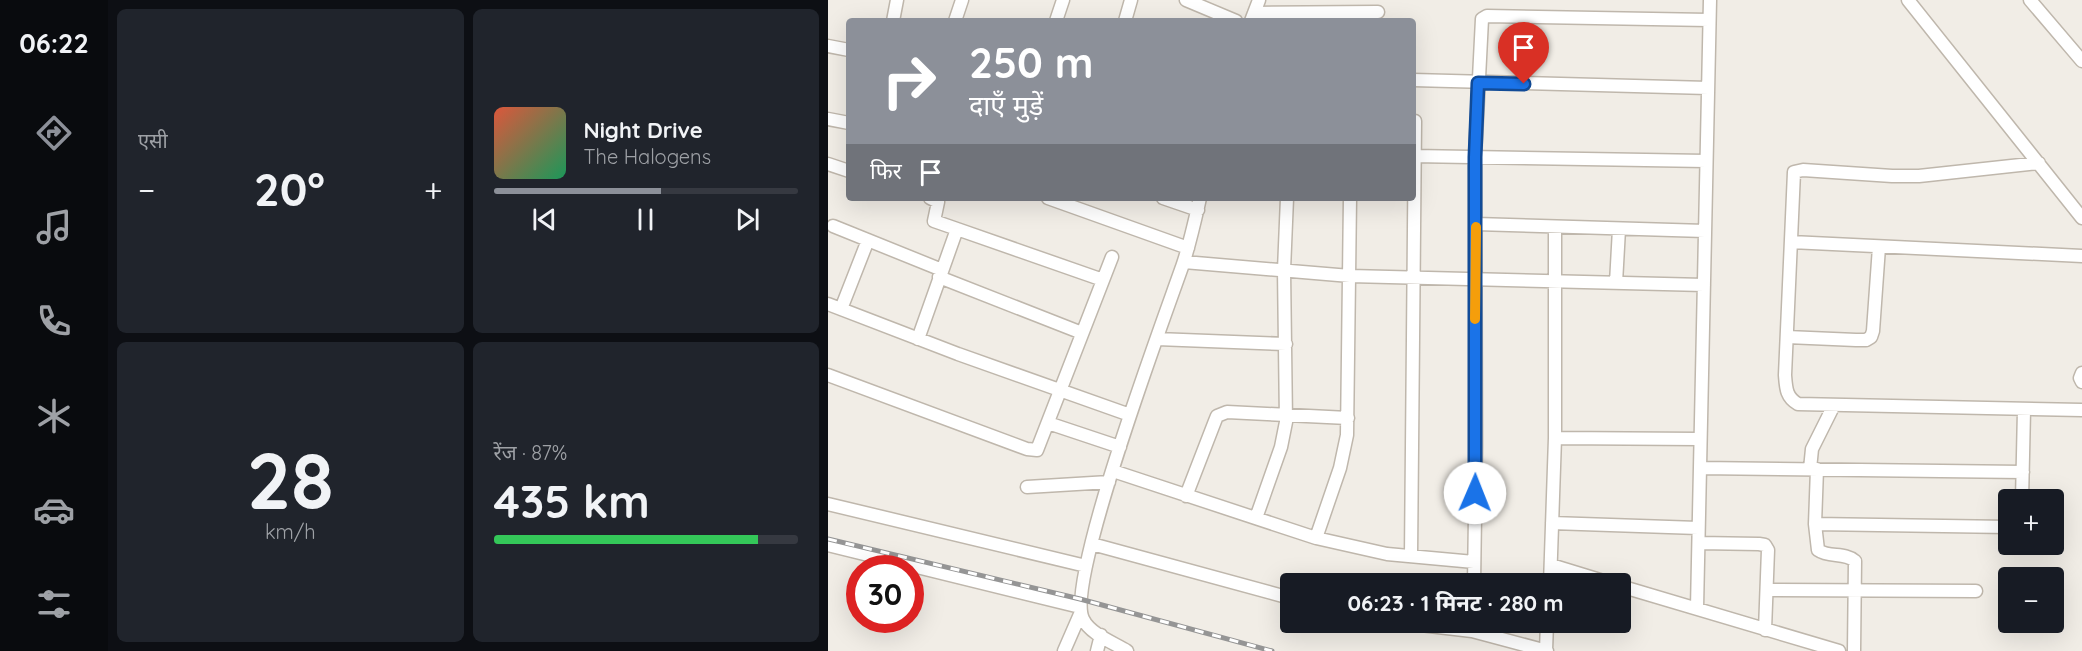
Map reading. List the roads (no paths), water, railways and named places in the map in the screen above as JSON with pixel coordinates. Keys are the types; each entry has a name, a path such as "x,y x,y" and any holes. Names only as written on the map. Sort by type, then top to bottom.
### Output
{"street":[{"path":"894,18 897,0"},
{"path":"956,18 962,0"},
{"path":"1057,18 1063,0"},
{"path":"1126,18 1131,0"},
{"path":"1186,0 1229,18"},
{"path":"1259,0 1253,17 1378,12"},
{"path":"1697,608 1710,0"},
{"path":"1908,0 2039,163 2076,200 2082,218"},
{"path":"2030,0 2082,61"},
{"path":"1474,573 1475,157 1481,24 1484,17 1709,20"},
{"path":"828,46 846,49"},
{"path":"1416,80 1708,88"},
{"path":"828,119 846,122"},
{"path":"1416,156 1706,161"},
{"path":"2039,163 1919,176 1798,170 1794,172 1786,389 1791,399 1798,404 2082,410"},
{"path":"828,164 846,170"},
{"path":"936,201 938,202 934,221 1103,280"},
{"path":"1056,201 1188,248"},
{"path":"1064,651 1081,610 1086,566 1111,476 1188,248 1199,204 1181,201"},
{"path":"1256,518 1281,447 1286,414 1284,270 1287,201"},
{"path":"1316,538 1344,456 1348,418 1350,201"},
{"path":"1411,556 1414,201"},
{"path":"1476,224 1705,231"},
{"path":"833,226 940,274 1082,333"},
{"path":"1551,573 1555,438 1555,228"},
{"path":"918,339 957,229"},
{"path":"1616,283 1619,229"},
{"path":"841,309 868,240"},
{"path":"1791,243 2082,256"},
{"path":"1787,338 1866,340 1871,337 1879,247"},
{"path":"828,375 1037,450 1112,257"},
{"path":"1184,262 1350,276 1704,285"},
{"path":"828,304 918,339 1130,415"},
{"path":"1157,339 1286,344"},
{"path":"2082,373 2080,378 2082,382"},
{"path":"1834,405 1812,449 1815,524 1818,550 1821,554 1852,558 1855,561 1854,651"},
{"path":"2022,489 2024,410"},
{"path":"1186,496 1217,416 1227,412 1348,418"},
{"path":"1048,423 1120,447"},
{"path":"1555,438 1699,439"},
{"path":"1700,468 2023,472"},
{"path":"1027,487 1111,476 1186,496 1316,538 1372,552 1474,562"},
{"path":"828,504 1086,566"},
{"path":"1552,523 1698,528"},
{"path":"1815,524 1998,527"},
{"path":"1699,543 1765,546 1769,556 1765,630"},
{"path":"1092,544 1280,595"},
{"path":"828,545 1081,610"},
{"path":"1551,565 1577,573"},
{"path":"1631,589 1839,651"},
{"path":"1767,590 1977,591"},
{"path":"1081,610 1083,619 1089,627 1127,651"},
{"path":"1490,633 1546,651 1547,633"},
{"path":"1097,651 1101,635"}],"railway":[{"path":"828,539 1080,599 1272,651"}]}
